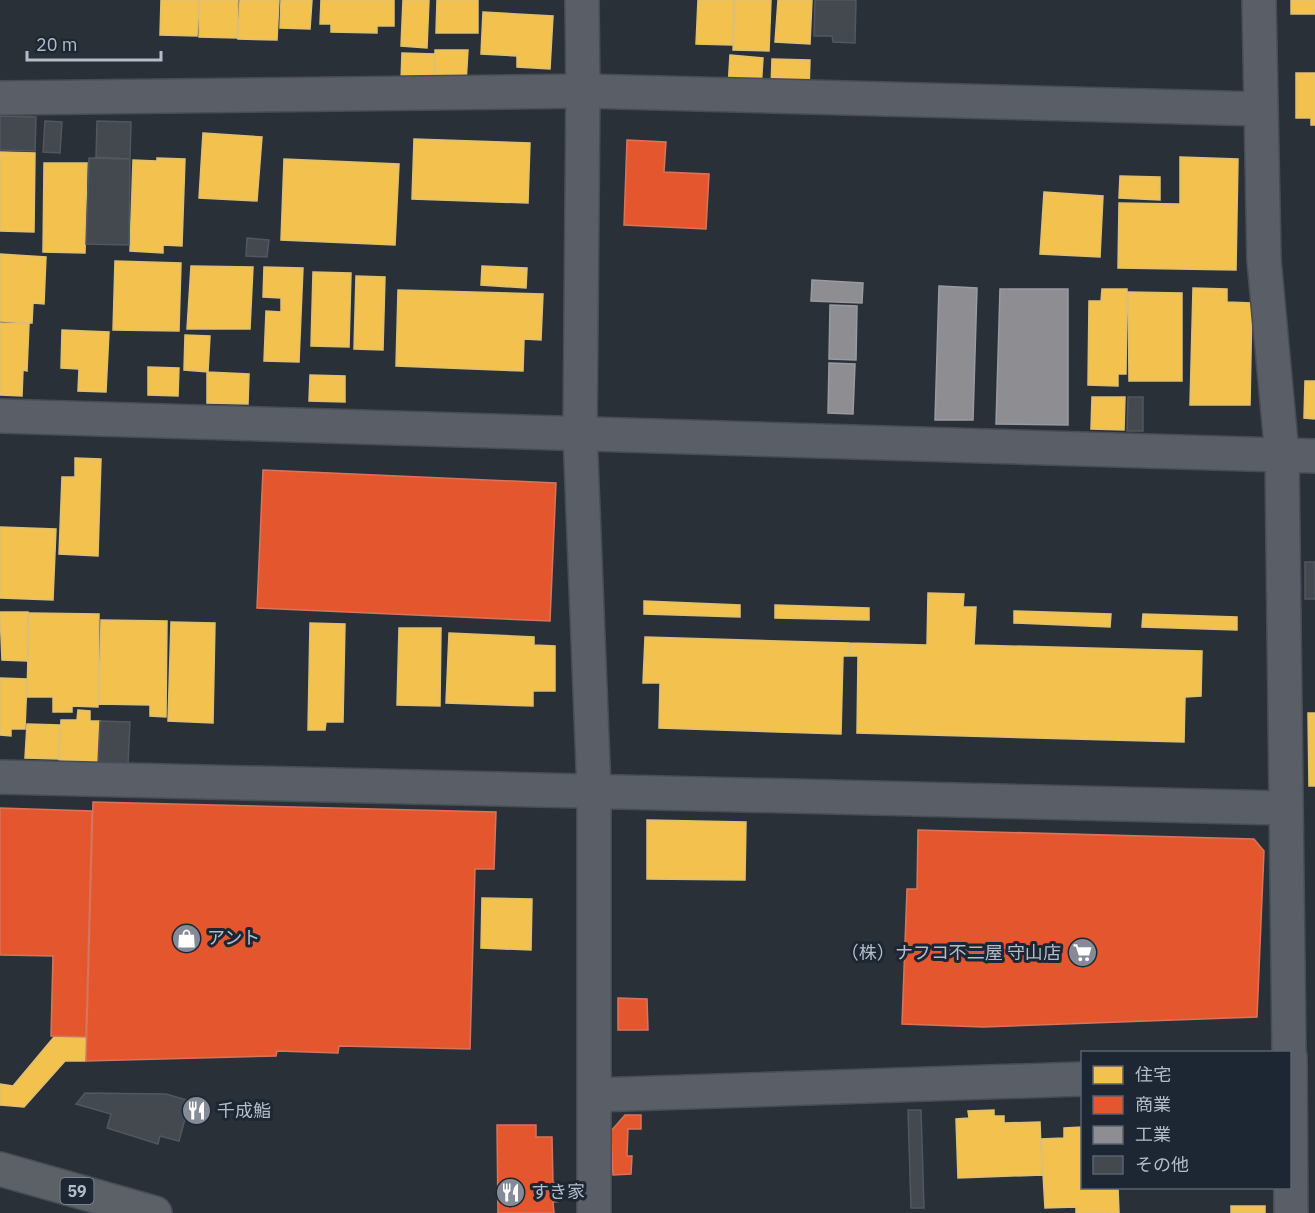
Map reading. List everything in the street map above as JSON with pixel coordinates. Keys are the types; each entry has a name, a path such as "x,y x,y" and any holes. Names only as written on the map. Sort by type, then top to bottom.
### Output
{"main road":[{"name":"59","path":"0,1170 155,1213"}],"street":[{"path":"582,0 580,433 594,791 594,1213"},
{"path":"1259,0 1264,260 1282,455 1289,1051"},
{"path":"0,98 583,91 1261,109"},
{"path":"0,416 1315,456"},
{"path":"0,777 1287,808"},
{"path":"1291,1073 1315,1072"},
{"path":"594,1095 1081,1079"},
{"path":"1291,1189 1291,1213"}],"building: 住宅":[{"path":"161,0 199,0 197,36 160,35"},
{"path":"200,0 238,0 237,38 199,37"},
{"path":"240,0 279,0 277,40 238,39"},
{"path":"281,0 312,0 310,29 280,28"},
{"path":"321,0 394,0 394,26 377,26 377,33 331,32 331,24 320,24"},
{"path":"403,0 429,0 427,48 401,46"},
{"path":"437,0 478,0 478,33 436,33"},
{"path":"698,0 734,0 732,45 696,44"},
{"path":"735,0 771,0 769,51 733,50"},
{"path":"778,0 812,0 810,44 775,42"},
{"path":"1291,0 1315,0 1315,14 1291,14"},
{"path":"483,12 553,16 550,69 517,67 517,56 481,54"},
{"path":"435,50 468,50 466,83 435,83"},
{"path":"402,53 435,54 433,82 401,81"},
{"path":"730,55 763,58 761,89 728,87"},
{"path":"772,59 810,60 809,90 771,89"},
{"path":"1296,73 1315,73 1315,125 1311,125 1311,118 1296,118"},
{"path":"203,133 262,137 257,201 199,198"},
{"path":"414,139 530,143 528,203 412,199"},
{"path":"0,152 35,153 34,232 0,231"},
{"path":"1180,157 1238,159 1236,270 1118,268 1119,203 1180,204"},
{"path":"157,158 185,159 182,246 163,245 163,253 130,251 133,160 157,161"},
{"path":"284,159 399,164 395,245 281,240"},
{"path":"44,163 87,163 85,253 43,252"},
{"path":"1120,176 1160,177 1160,200 1119,198"},
{"path":"1044,192 1103,196 1100,257 1040,254"},
{"path":"0,254 46,257 44,304 33,303 32,323 0,321"},
{"path":"115,261 181,263 179,331 113,330"},
{"path":"191,266 253,267 250,329 187,329"},
{"path":"482,266 527,268 526,288 481,285"},
{"path":"264,267 303,268 299,362 264,361 266,311 281,312 281,298 263,297"},
{"path":"313,272 351,273 349,347 311,346"},
{"path":"356,276 385,277 383,350 354,349"},
{"path":"1193,288 1227,289 1227,302 1252,303 1250,405 1190,405"},
{"path":"1102,289 1127,289 1126,374 1118,374 1118,386 1088,385 1089,301 1101,301"},
{"path":"398,290 543,294 541,340 524,339 523,371 396,366"},
{"path":"1128,292 1182,293 1182,381 1129,381"},
{"path":"0,323 29,324 27,371 23,370 22,396 0,395"},
{"path":"62,330 109,332 106,392 78,391 79,369 61,368"},
{"path":"185,335 210,336 208,372 184,370"},
{"path":"148,367 179,368 178,396 148,395"},
{"path":"207,372 249,374 248,404 207,403"},
{"path":"310,375 345,376 345,402 309,401"},
{"path":"1305,381 1315,381 1315,419 1304,418"},
{"path":"1092,397 1125,397 1124,430 1091,429"},
{"path":"75,458 101,459 98,556 59,554 62,477 75,477"},
{"path":"0,527 56,529 53,600 0,598"},
{"path":"928,593 964,594 963,607 976,607 974,645 1202,651 1201,696 1185,697 1184,742 857,733 858,656 850,656 850,643 927,645"},
{"path":"644,601 740,605 740,617 644,614"},
{"path":"775,605 869,608 869,620 775,618"},
{"path":"1014,611 1111,614 1110,627 1014,623"},
{"path":"0,612 28,612 27,661 2,660"},
{"path":"29,613 99,614 98,707 72,706 72,712 53,712 53,697 27,697"},
{"path":"1143,614 1237,617 1237,630 1142,627"},
{"path":"101,620 167,621 166,717 150,716 150,705 99,704"},
{"path":"171,622 215,623 213,723 168,721"},
{"path":"310,623 345,624 343,722 326,722 325,730 308,730"},
{"path":"399,628 441,628 440,706 397,705"},
{"path":"449,633 534,637 534,645 555,646 555,691 533,691 533,706 446,703"},
{"path":"645,637 849,643 849,656 843,656 841,734 659,728 660,683 643,683"},
{"path":"0,678 27,679 25,729 11,729 11,736 0,735"},
{"path":"78,710 90,711 90,721 100,721 98,762 59,760 61,720 77,720"},
{"path":"1308,713 1315,713 1315,786 1309,786"},
{"path":"27,724 60,725 58,759 25,758"},
{"path":"647,820 746,822 745,880 647,879"},
{"path":"482,898 532,899 531,950 481,948"},
{"path":"54,1037 86,1037 85,1061 65,1061 24,1107 0,1105 0,1084 13,1086"},
{"path":"994,1110 994,1116 1004,1116 1004,1123 1040,1122 1042,1175 958,1178 956,1119 969,1118 968,1111"},
{"path":"1081,1127 1081,1189 1118,1189 1119,1213 1076,1213 1076,1207 1045,1208 1041,1139 1064,1138 1064,1128"},
{"path":"1231,1206 1265,1206 1265,1213 1231,1213"}],"building: 商業":[{"path":"627,140 666,142 664,172 709,174 706,229 624,225"},
{"path":"263,470 556,483 550,621 257,608"},
{"path":"93,802 496,812 494,869 475,869 470,1049 339,1046 338,1053 277,1051 276,1056 86,1061"},
{"path":"0,808 92,811 86,1037 51,1036 53,956 0,955"},
{"name":"（株）ナフコ不二屋 守山店","path":"918,830 1254,839 1264,851 1257,1017 983,1027 902,1024 907,889 917,889"},
{"path":"618,998 647,999 648,1030 618,1030"},
{"path":"625,1115 641,1115 641,1129 628,1129 627,1156 632,1156 631,1174 613,1175 611,1131"},
{"path":"497,1125 536,1125 536,1137 552,1137 553,1183 562,1183 562,1201 553,1202 554,1213 498,1213"}],"building: 工業":[{"path":"812,280 863,283 862,303 811,301"},
{"path":"939,286 977,288 973,420 935,420"},
{"path":"1000,289 1068,289 1068,425 996,424"},
{"path":"830,305 857,306 856,360 829,359"},
{"path":"829,363 855,364 853,414 828,413"}],"building: その他":[{"path":"815,0 856,0 855,43 833,42 832,36 814,36"},
{"path":"0,116 36,117 35,151 0,150"},
{"path":"45,121 62,122 60,153 43,152"},
{"path":"97,121 131,122 130,159 96,157"},
{"path":"89,158 130,159 129,245 86,244"},
{"path":"247,238 269,240 267,257 246,256"},
{"path":"1128,397 1143,397 1143,431 1127,431"},
{"path":"1305,562 1315,562 1315,599 1305,599"},
{"path":"100,721 130,722 128,764 98,763"},
{"path":"85,1093 166,1094 190,1101 179,1141 160,1136 158,1144 107,1128 111,1114 76,1104"},
{"path":"908,1110 921,1110 924,1208 911,1208"}],"place":[{"name":"アント","path":"186,938"},
{"name":"（株）ナフコ不二屋 守山店","path":"1082,953"},
{"name":"千成鮨","path":"196,1111"},
{"name":"すき家","path":"510,1192"}]}
